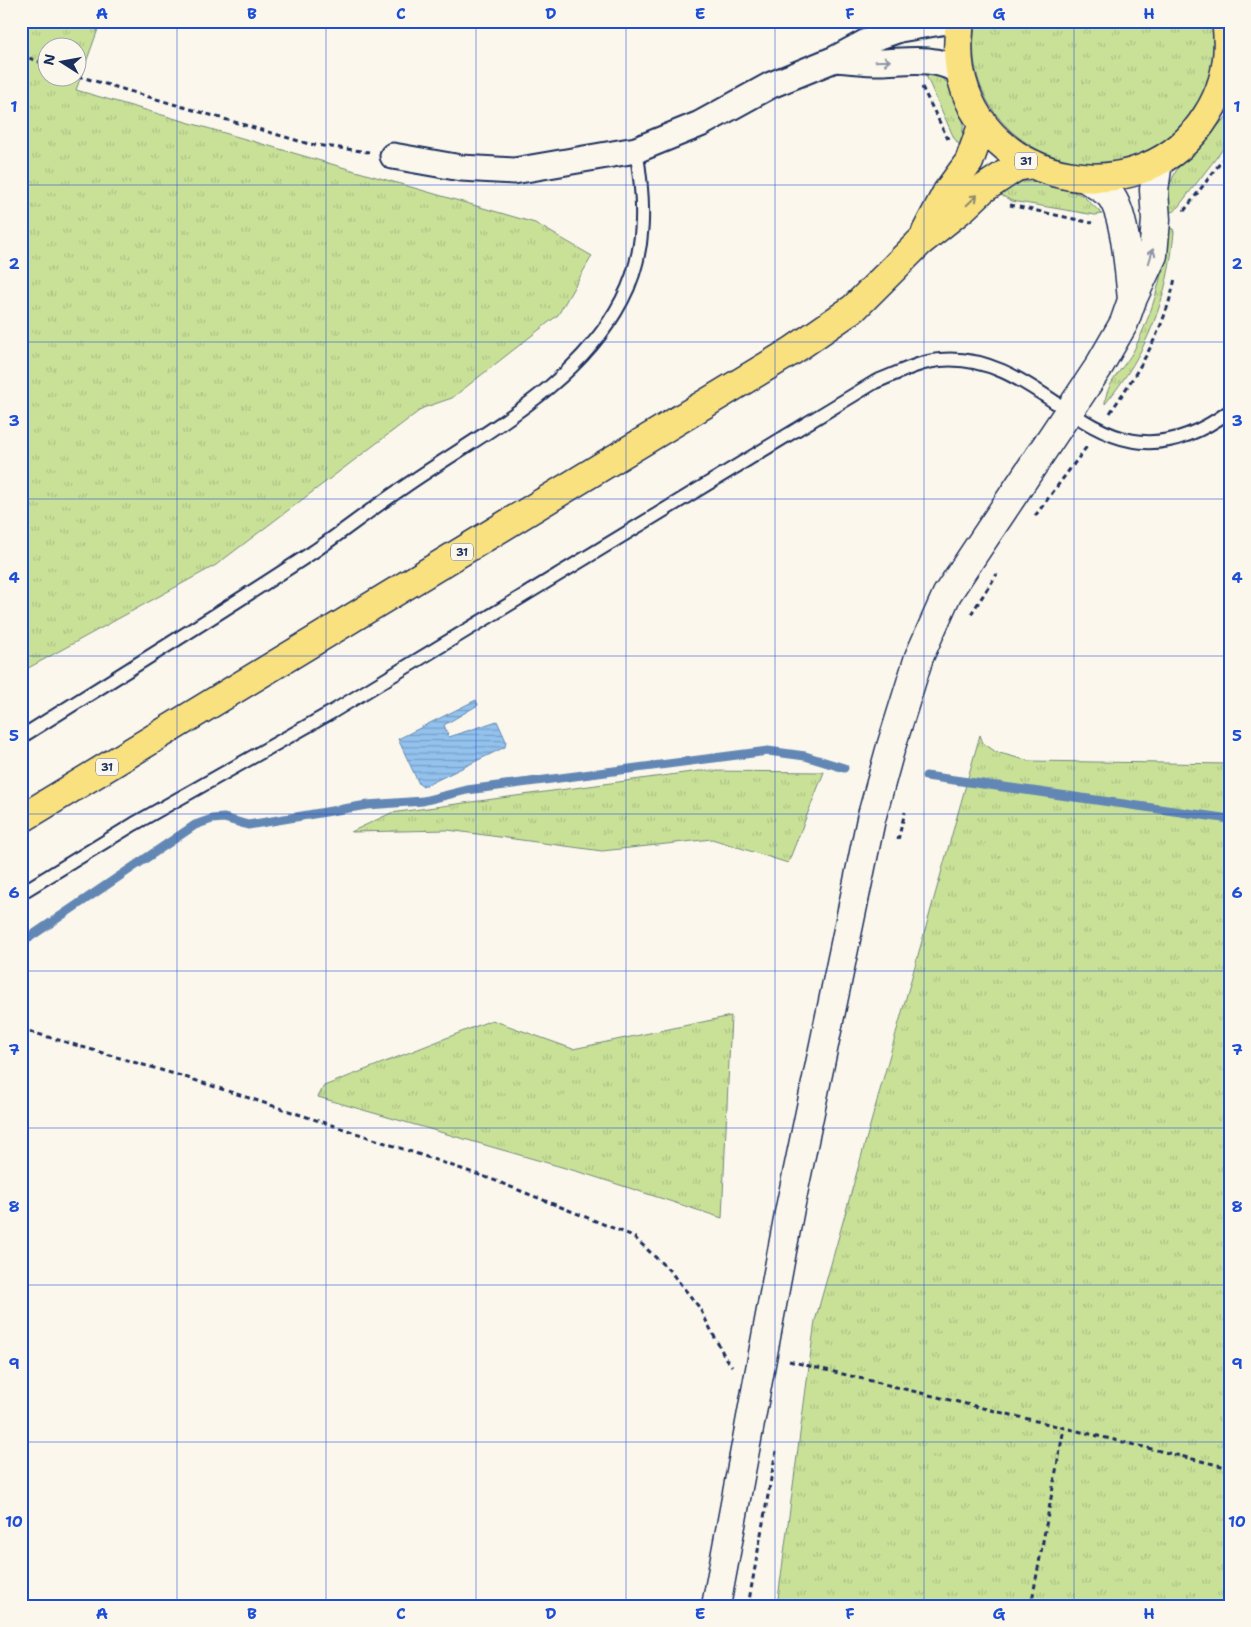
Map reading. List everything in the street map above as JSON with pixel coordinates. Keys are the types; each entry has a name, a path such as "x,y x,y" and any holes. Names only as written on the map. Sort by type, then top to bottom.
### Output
{"main road":[{"name":"31","path":"960,21 958,42 960,71 969,98 983,123 1000,142 1018,157 1063,176 1087,179 1112,178 1136,172 1158,162 1181,147 1194,134 1222,100 1228,33"},
{"name":"31","path":"920,242 947,192 968,162 983,123"},
{"path":"716,1606 790,1208 871,819 919,657 947,594 1098,368 1124,323 1132,300 1153,255 1156,220 1154,190 1158,162"},
{"name":"31","path":"21,819 792,351 854,308 920,242 1002,175 1016,167 1033,164"},
{"path":"1087,179 1110,196 1119,216 1128,256 1132,300"}],"street":[{"path":"393,156 461,168 514,171 636,150 700,124 771,85 835,59 874,38 900,29 947,21"},
{"path":"835,59 880,62 918,59 948,64 960,71"}],"lane":[{"path":"21,737 318,548 404,487 522,408 559,380 590,347 621,303 633,278 641,240 644,198 636,150"},
{"path":"21,893 134,824 332,712 875,382 911,367 940,360 976,362 1001,369 1098,429 1133,441 1157,442 1185,434 1213,423 1230,411"}],"path":[{"path":"21,55 38,61"},
{"path":"88,79 309,144 393,156"},
{"path":"1181,219 1187,205 1230,150"},
{"path":"1006,205 1097,224 1119,216"},
{"path":"1033,520 1142,365 1155,342 1169,308 1176,277"},
{"path":"969,618 1002,567"},
{"path":"897,843 905,809"},
{"path":"21,1029 188,1078 362,1135 491,1179 633,1236 670,1271 699,1307 726,1359 746,1380 758,1382"},
{"path":"790,1370 794,1352"},
{"path":"764,1355 1230,1468"},
{"path":"1031,1606 1064,1428"},
{"path":"748,1606 777,1443"}],"green space":[{"path":"21,21 101,21 88,57 88,38 38,38 38,88 77,88 76,90 535,223 592,256 558,315 452,398 423,408 216,565 21,672"},
{"path":"976,21 1214,21 1215,63 1202,99 1194,112 1163,144 1126,161 1087,164 1049,155 1015,134 989,104 975,66"},
{"path":"924,71 937,76 947,83 959,100 963,122 961,147 954,138"},
{"path":"1230,113 1230,140 1175,211 1166,213 1168,188 1177,169"},
{"path":"1043,181 1082,195 1102,214 1095,215 1012,201 995,192 1016,182"},
{"path":"1166,227 1173,229 1174,232 1167,279 1161,302 1144,344 1120,384 1105,404 1108,390 1134,350 1147,320 1161,275"},
{"path":"980,735 983,743 996,752 1029,761 1230,764 1230,1606 777,1606 815,1321"},
{"path":"699,771 824,772 788,863 712,839 602,851 448,830 351,832 391,813"},
{"path":"731,1016 722,1218 586,1174 318,1097 324,1086 492,1020 573,1049"}],"water":[{"path":"476,700 478,705 444,725 449,737 497,721 506,741 505,747 423,787 419,784 398,739"}],"waterway":[{"path":"21,943 195,825 212,819 224,818 248,825 367,805 423,801 467,790 768,751 805,756 844,768"},
{"path":"926,776 1230,819"}]}
